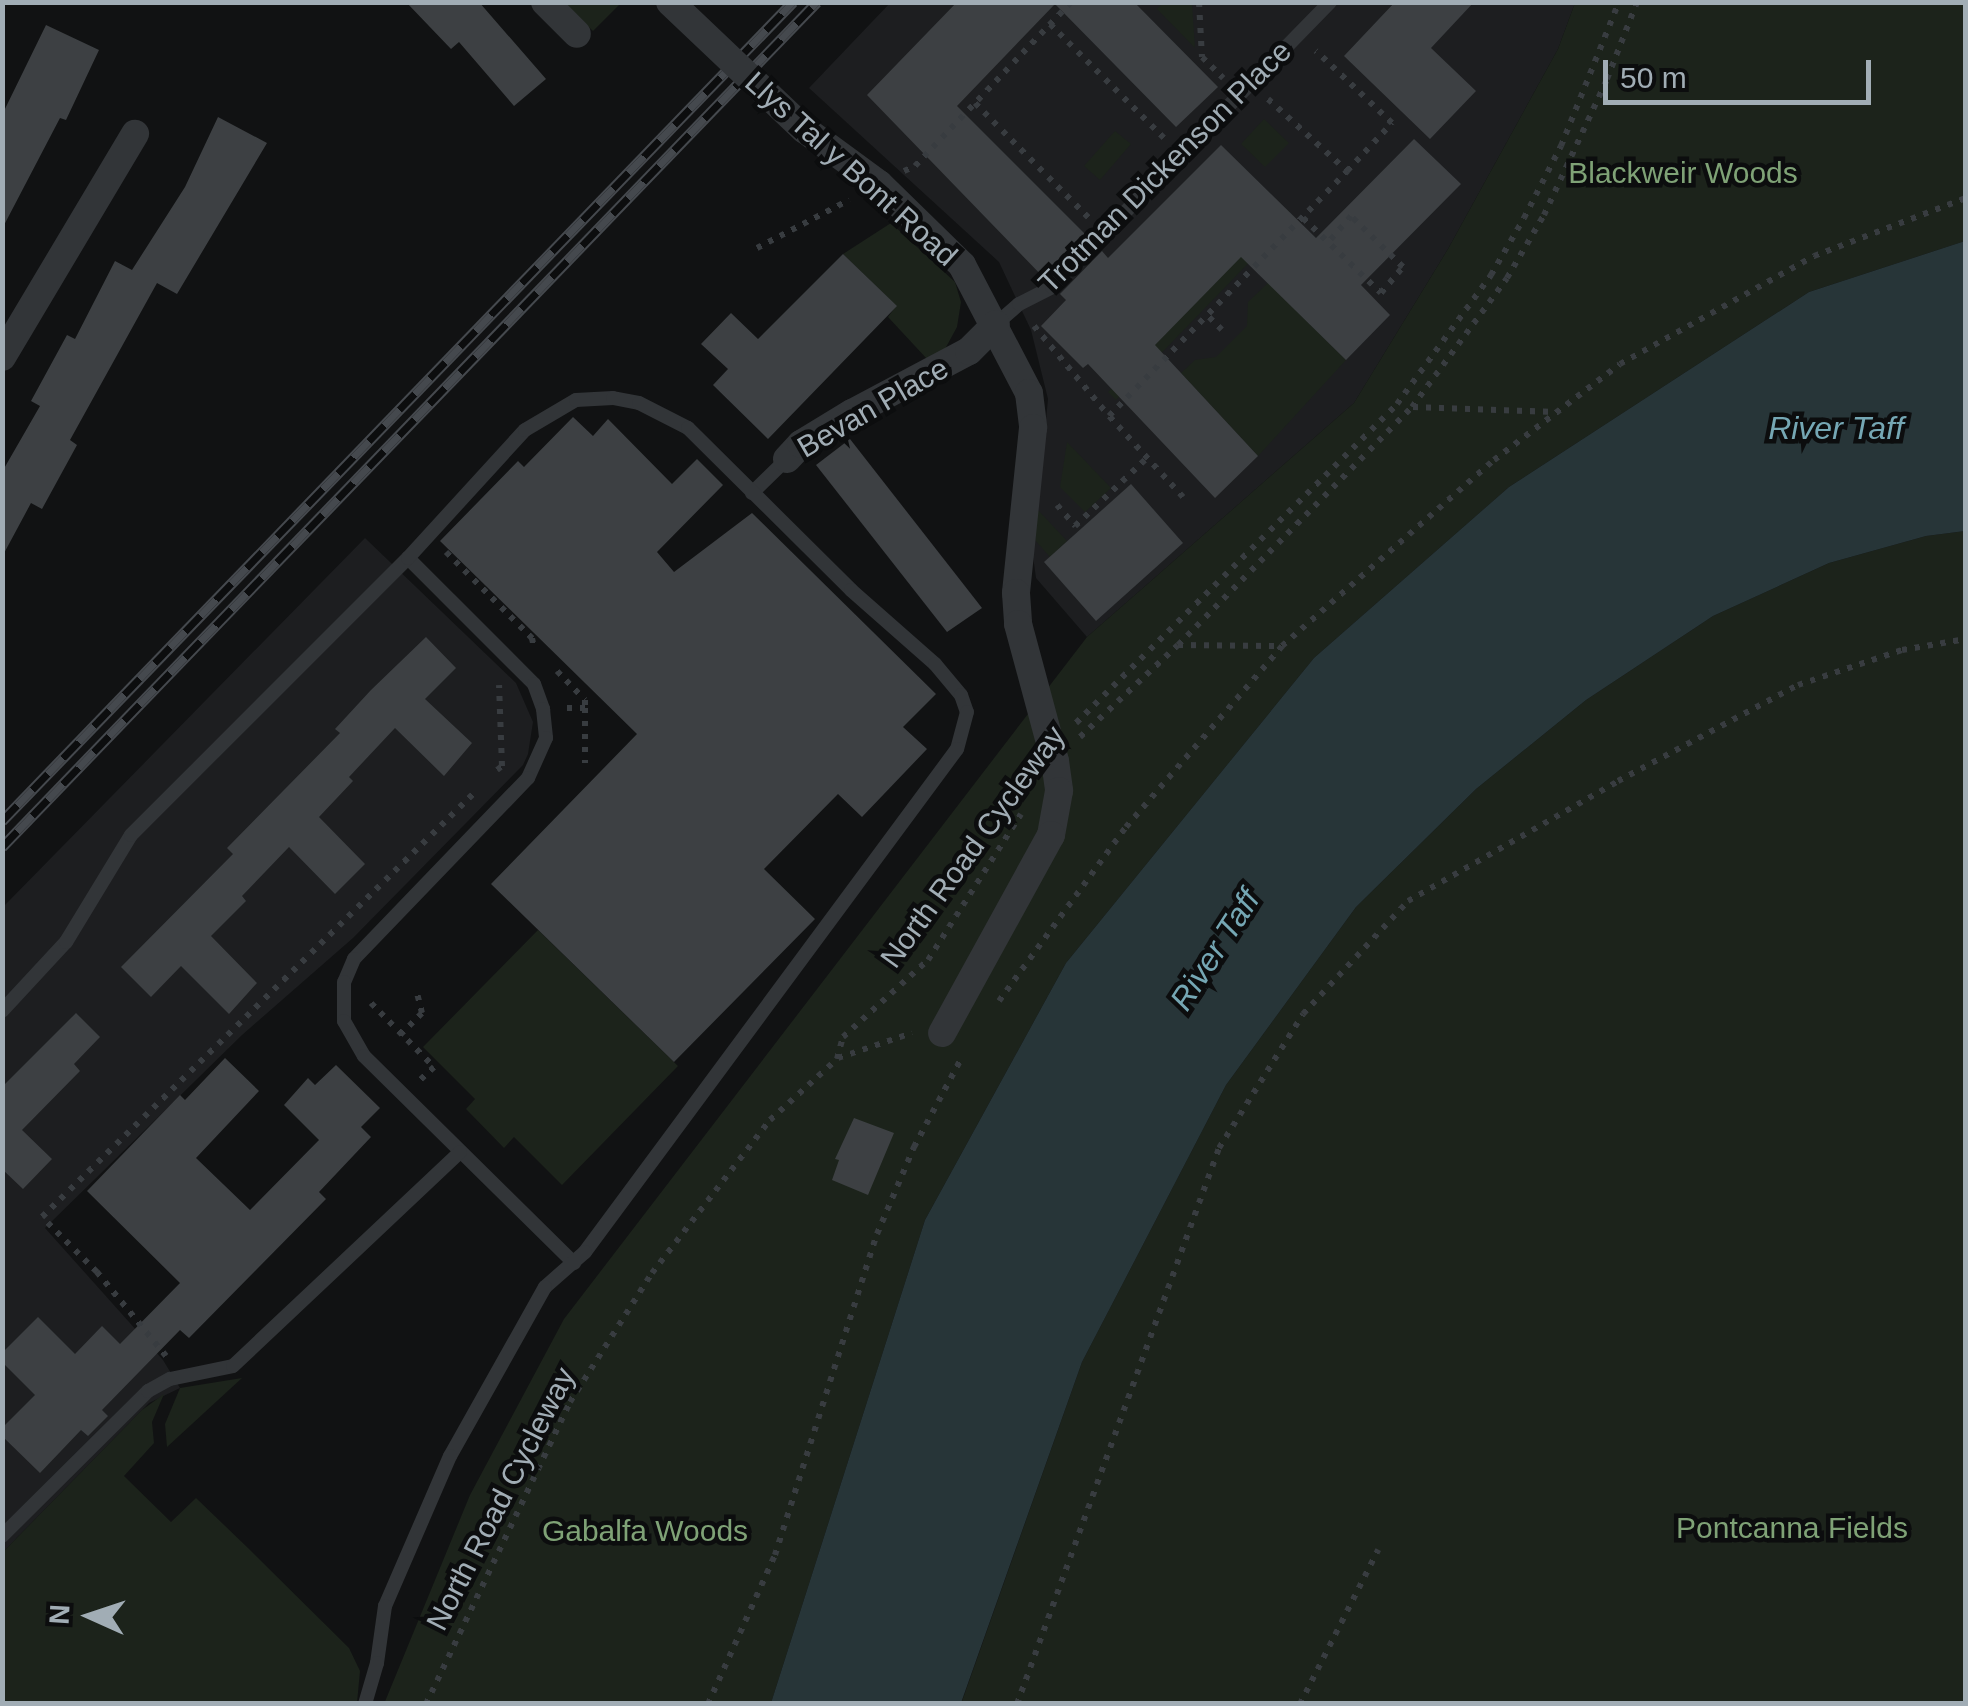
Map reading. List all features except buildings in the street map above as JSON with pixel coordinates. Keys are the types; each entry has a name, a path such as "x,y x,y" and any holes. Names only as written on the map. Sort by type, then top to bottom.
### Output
{"street":[{"path":"545,2 577,34"},
{"name":"Llys Tal y Bont Road","path":"670,2 804,129 878,184 962,265 1029,394 1033,428 1016,593 1023,655 1053,754 1059,791 1051,835 942,1033"},
{"path":"2,357 135,134"},
{"name":"Bevan Place","path":"787,459 801,444 852,413 968,351 996,324"}],"lane":[{"name":"Trotman Dickenson Place","path":"996,324 1052,287 1330,2"},
{"path":"2,1011 66,942 131,834 408,558 524,430 576,400 613,398 663,413 688,428 935,664 961,695 967,712 965,732 957,748 574,1263 546,1287 450,1456 384,1606 377,1663 365,1704"},
{"name":"Bevan Place","path":"752,493 787,459"},
{"path":"408,558 534,684 544,708 546,738 528,778 354,959 344,982 344,1021 364,1056 574,1263"},
{"path":"2,1536 148,1391 170,1378 233,1366 460,1152"}],"path":[{"path":"757,248 915,166 1071,2"},
{"path":"1199,2 1202,56 1227,82"},
{"path":"1053,754 1397,404 1491,275 1524,218 1561,146 1620,2"},
{"name":"North Road Cycleway","path":"1053,754 1178,645 1412,407 1507,278 1544,215 1608,79 1637,2"},
{"path":"1050,24 1168,142"},
{"path":"1183,497 1109,416 1392,123 1312,47"},
{"path":"1264,94 1347,171"},
{"path":"975,103 1092,221"},
{"path":"990,1014 1126,827 1282,646 1494,460 1620,364 1814,256 1966,198"},
{"path":"1303,218 1381,293 1403,267 1351,216 1328,242"},
{"path":"1209,316 1222,330"},
{"path":"1412,407 1556,412"},
{"path":"1054,503 1075,526 1146,458"},
{"path":"437,543 532,638 533,647 585,700 585,764"},
{"path":"1017,1704 1219,1148 1303,1014 1408,901 1618,781 1798,685 1902,650 1966,638"},
{"path":"1178,645 1282,646"},
{"path":"167,1357 98,1272 42,1217 502,766 499,681"},
{"path":"544,708 586,708"},
{"name":"North Road Cycleway","path":"426,1704 570,1402 641,1289 770,1120 837,1059 843,1037 928,960 1024,811"},
{"path":"354,959 371,974 370,1006 434,1067 405,1095"},
{"path":"400,1034 422,1012 417,993"},
{"path":"837,1059 924,1028 942,1033"},
{"path":"708,1704 775,1556 878,1234 914,1148 968,1045"},
{"path":"1300,1704 1378,1550"}],"shaded area":[{"path":"890,3 1575,3 1558,49 1448,249 1354,403 1087,637 1036,578 1033,556 1048,399 1031,330 999,262 809,88"},
{"path":"365,538 516,683 533,722 528,754 523,765 353,938 242,1035 45,1228 163,1360 180,1388 149,1403 3,1552 3,907"}],"green space":[{"path":"563,3 621,3 593,31"},
{"path":"1163,3 1192,3 1195,48 1157,9"},
{"path":"1575,3 1965,3 1965,241 1809,292 1509,487 1314,658 1066,963 925,1220 771,1703 384,1704 470,1495 564,1319 1087,637 1354,403 1448,249 1558,49"},
{"path":"1264,119 1289,143 1265,167 1241,144"},
{"path":"1115,131 1131,144 1100,180 1084,166"},
{"path":"1287,209 1293,217 1116,400 1108,392"},
{"path":"891,223 955,282 961,302 957,327 945,349 927,359 888,317 896,306 843,254"},
{"path":"1268,283 1346,360 1258,456 1181,373 1195,360 1216,357 1247,326 1248,302"},
{"path":"1067,442 1111,488 1085,512 1060,487"},
{"path":"1037,509 1067,541 1050,557 1035,540"},
{"name":"Pontcanna Fields","path":"1965,531 1965,1703 961,1704 1082,1362 1226,1085 1356,907 1476,789 1586,700 1713,616 1829,563 1926,536"},
{"path":"538,930 678,1066 562,1185 514,1137 504,1148 466,1109 475,1099 423,1047"},
{"path":"242,1378 167,1447 165,1424 180,1388"},
{"path":"164,1394 152,1422 154,1443 124,1476 171,1522 196,1498 248,1548 349,1648 360,1671 357,1703 3,1704 3,1552 142,1410"}],"water":[{"name":"River Taff","path":"1965,241 1965,531 1926,536 1829,563 1713,616 1586,700 1476,789 1356,907 1226,1085 1082,1362 961,1703 771,1703 925,1220 1066,963 1314,658 1509,487 1809,292"}],"railway":[{"path":"2,821 793,2"},
{"path":"2,847 817,2"}],"park label":[{"name":"Blackweir Woods","path":"1683,173"},
{"name":"Gabalfa Woods","path":"645,1531"}]}
